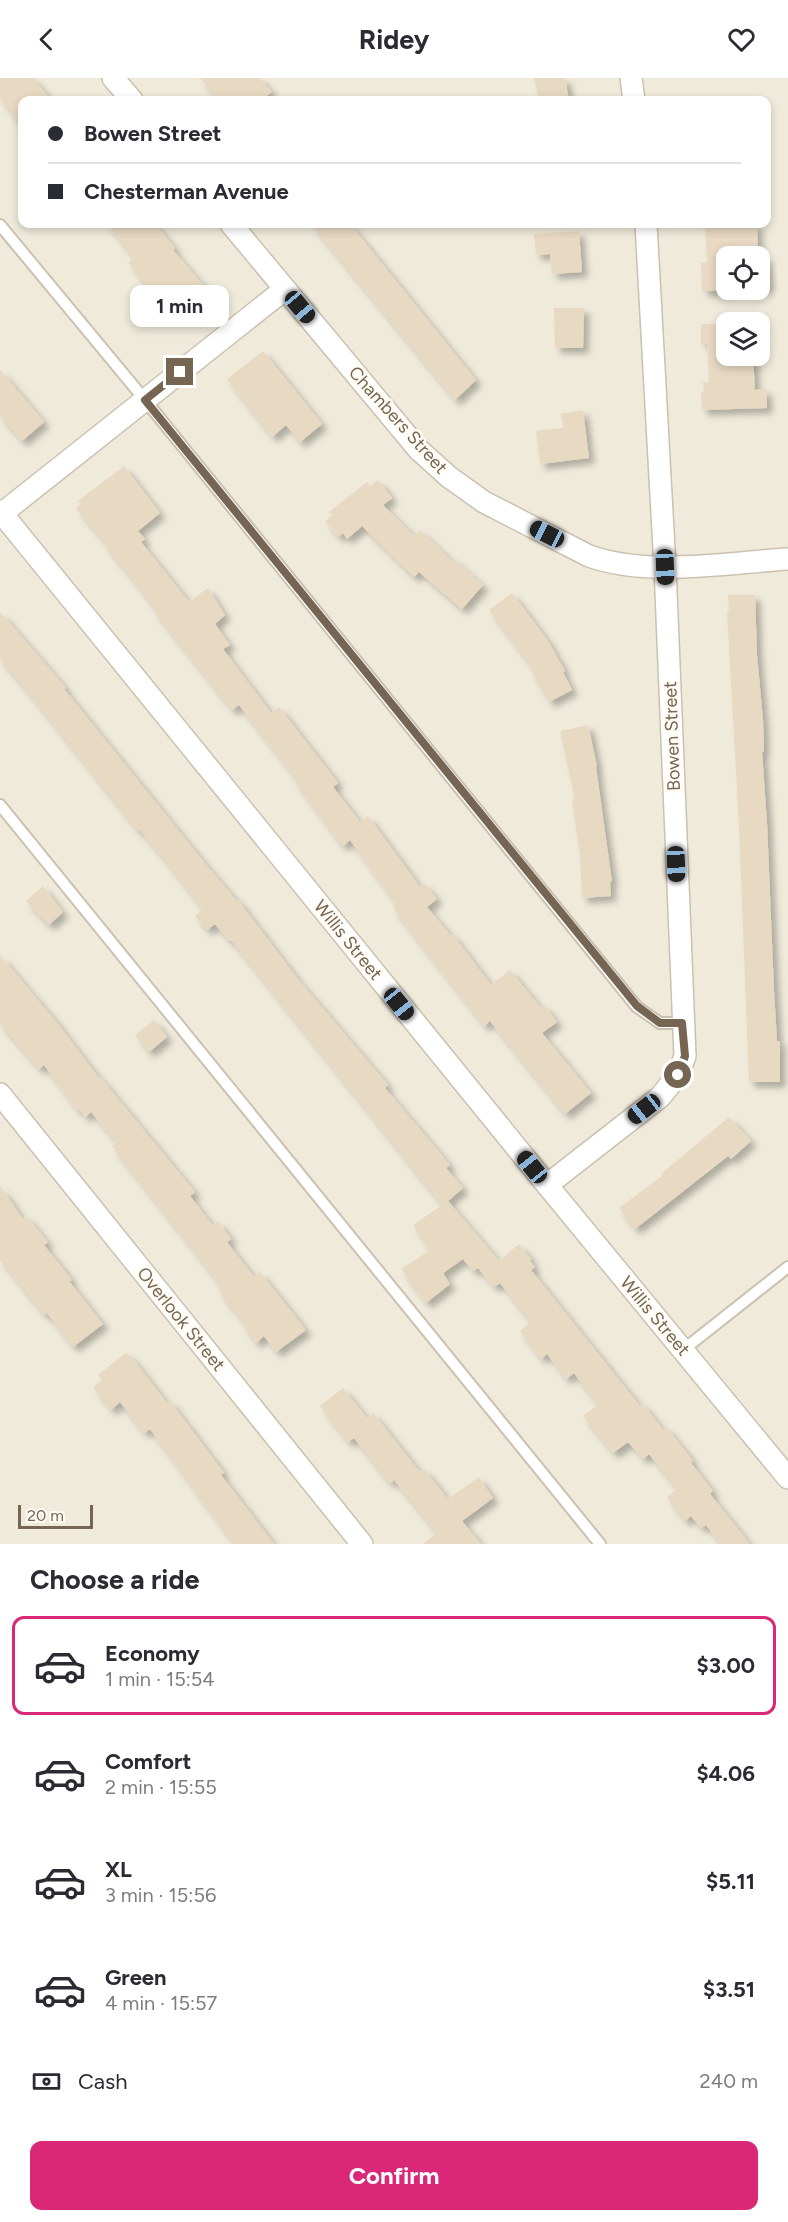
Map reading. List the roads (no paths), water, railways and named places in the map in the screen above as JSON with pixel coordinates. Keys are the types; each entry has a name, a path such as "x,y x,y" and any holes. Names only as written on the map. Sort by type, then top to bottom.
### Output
{"street":[{"path":"114,78 129,96"},
{"path":"631,78 633,96"},
{"name":"Chambers Street","path":"234,228 420,450 449,477 484,502 589,556 630,566 665,567 788,559"},
{"name":"Bowen Street","path":"547,1185 660,1096 678,1075 685,1056 665,567 646,228"},
{"path":"1,513 285,289"},
{"name":"Willis Street","path":"1,513 788,1478"},
{"name":"Overlook Street","path":"0,1094 362,1544"}],"lane":[{"path":"0,225 637,1006 660,1023 682,1023"},
{"path":"0,805 600,1544"},
{"path":"683,1350 788,1267"}]}
